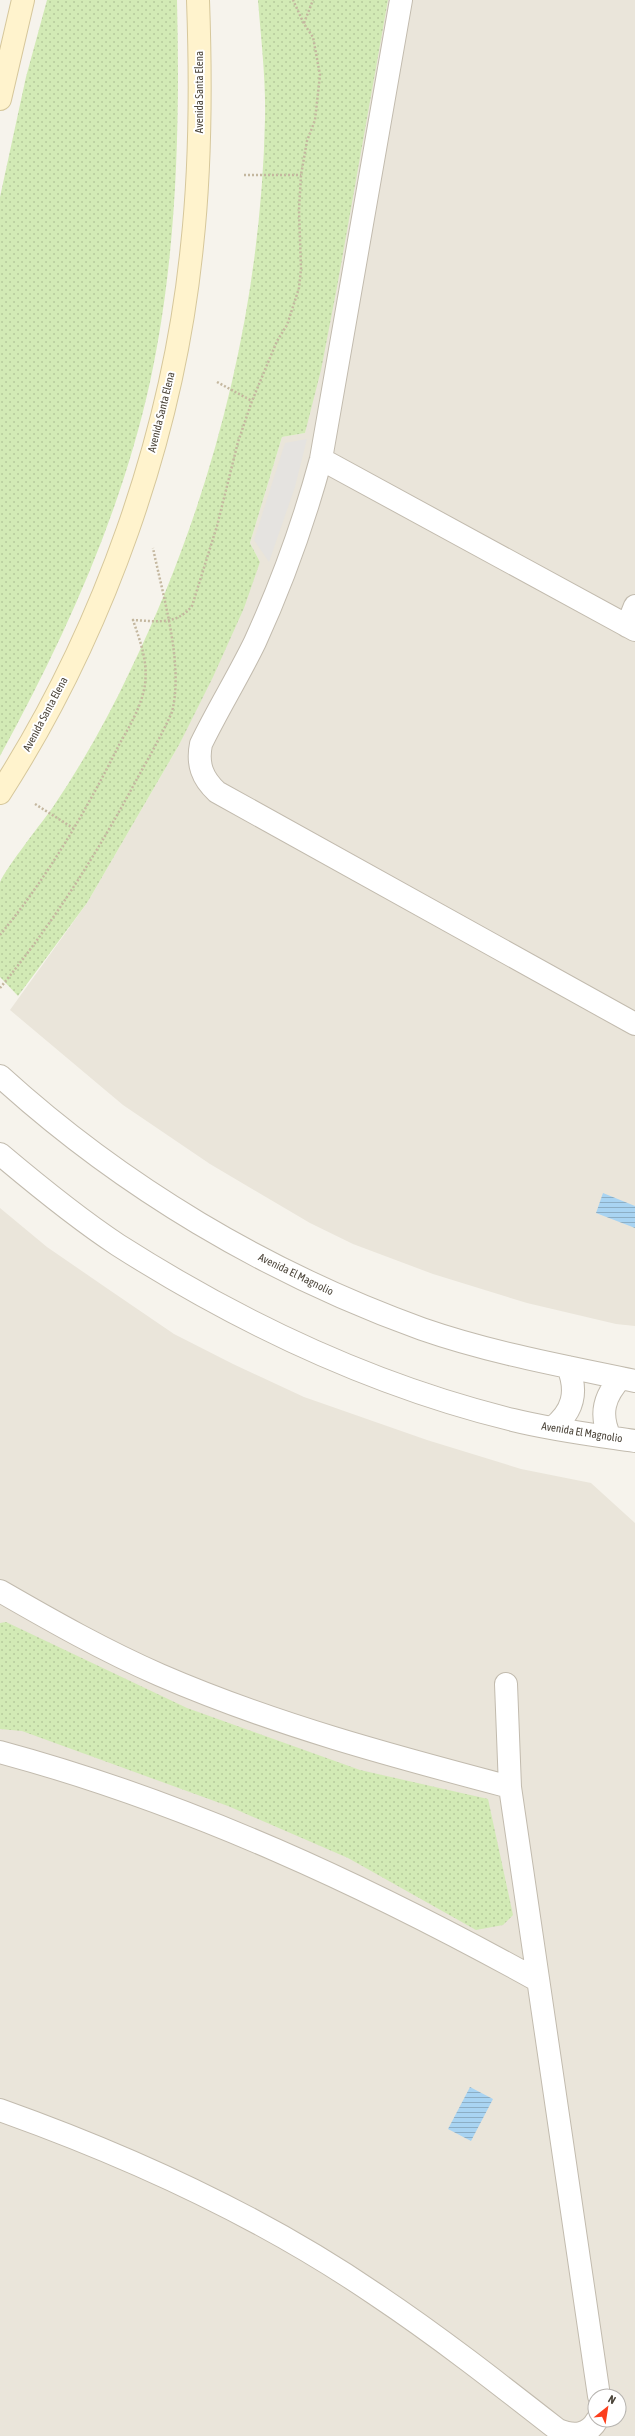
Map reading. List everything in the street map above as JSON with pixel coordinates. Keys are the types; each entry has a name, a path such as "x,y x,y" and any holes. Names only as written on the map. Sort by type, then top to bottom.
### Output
{"street":[{"path":"0,99 23,0"},
{"name":"Avenida Santa Elena","path":"0,793 37,731 70,668 103,596 124,539 160,422 184,306 193,240 200,125 198,0"},
{"path":"401,0 321,459 308,507 280,582 255,642 201,744 199,756 204,777 217,792 635,1024"},
{"path":"321,459 632,621"},
{"name":"Avenida El Magnolio","path":"0,1076 68,1133 129,1179 229,1241 280,1268 351,1300 423,1329 568,1367 628,1379"},
{"name":"Avenida El Magnolio","path":"0,1154 49,1194 117,1244 184,1285 254,1322 315,1350 420,1392 514,1420 552,1428 635,1441"},
{"path":"552,1428 562,1421 573,1400 574,1388 568,1367"},
{"path":"610,1437 605,1426 604,1404 614,1385 628,1379"},
{"path":"0,1591 52,1620 160,1675 234,1704 374,1750 510,1787"},
{"path":"506,1684 510,1787 598,2388"},
{"path":"0,1752 98,1782 180,1811 276,1850 370,1892 537,1980"},
{"path":"0,2110 132,2161 183,2184 283,2236 331,2265 417,2322 558,2430 567,2434 578,2435 590,2431 592,2428"}],"path":[{"path":"0,935 41,879 73,828 136,712 145,685 144,654 133,620 168,621 186,614 196,597 217,526 238,442 252,401 277,341 287,325 299,288 301,269 299,210 301,175 307,141 315,120 320,75 314,37 304,24 293,0"},
{"path":"304,24 314,0"},
{"path":"244,175 301,175"},
{"path":"217,382 252,401"},
{"path":"0,988 49,924 86,867 165,729 172,712 177,680 168,621 152,545"},
{"path":"35,804 73,828"}],"shaded area":[{"path":"388,0 635,0 635,1326 616,1324 527,1303 433,1274 353,1244 310,1223 210,1164 123,1105 10,1010 87,903 179,745 260,562 250,543 282,437 305,433"},
{"path":"307,439 295,487 269,562 254,540 285,443"},
{"path":"0,1208 47,1247 174,1334 233,1364 304,1397 427,1440 521,1469 591,1483 635,1523 635,2436 0,2436"}],"green space":[{"path":"47,0 177,0 178,96 175,192 166,288 159,335 150,382 138,431 123,480 107,527 68,621 24,712 0,756 0,197 26,77"},
{"path":"258,0 388,0 321,370 305,433 282,437 250,543 260,562 244,608 213,677 179,745 87,903 18,996 0,977 0,883 2,877 53,807 74,774 104,723 130,671 159,606 186,539 208,471 227,402 242,332 254,261 261,190 265,89"},
{"path":"6,1622 187,1708 360,1770 488,1799 513,1915 503,1925 476,1930 348,1858 228,1806 22,1731 0,1729 0,1623"}],"water":[{"path":"603,1193 635,1206 635,1228 596,1213"},
{"path":"470,2087 493,2099 471,2141 448,2129"}]}
